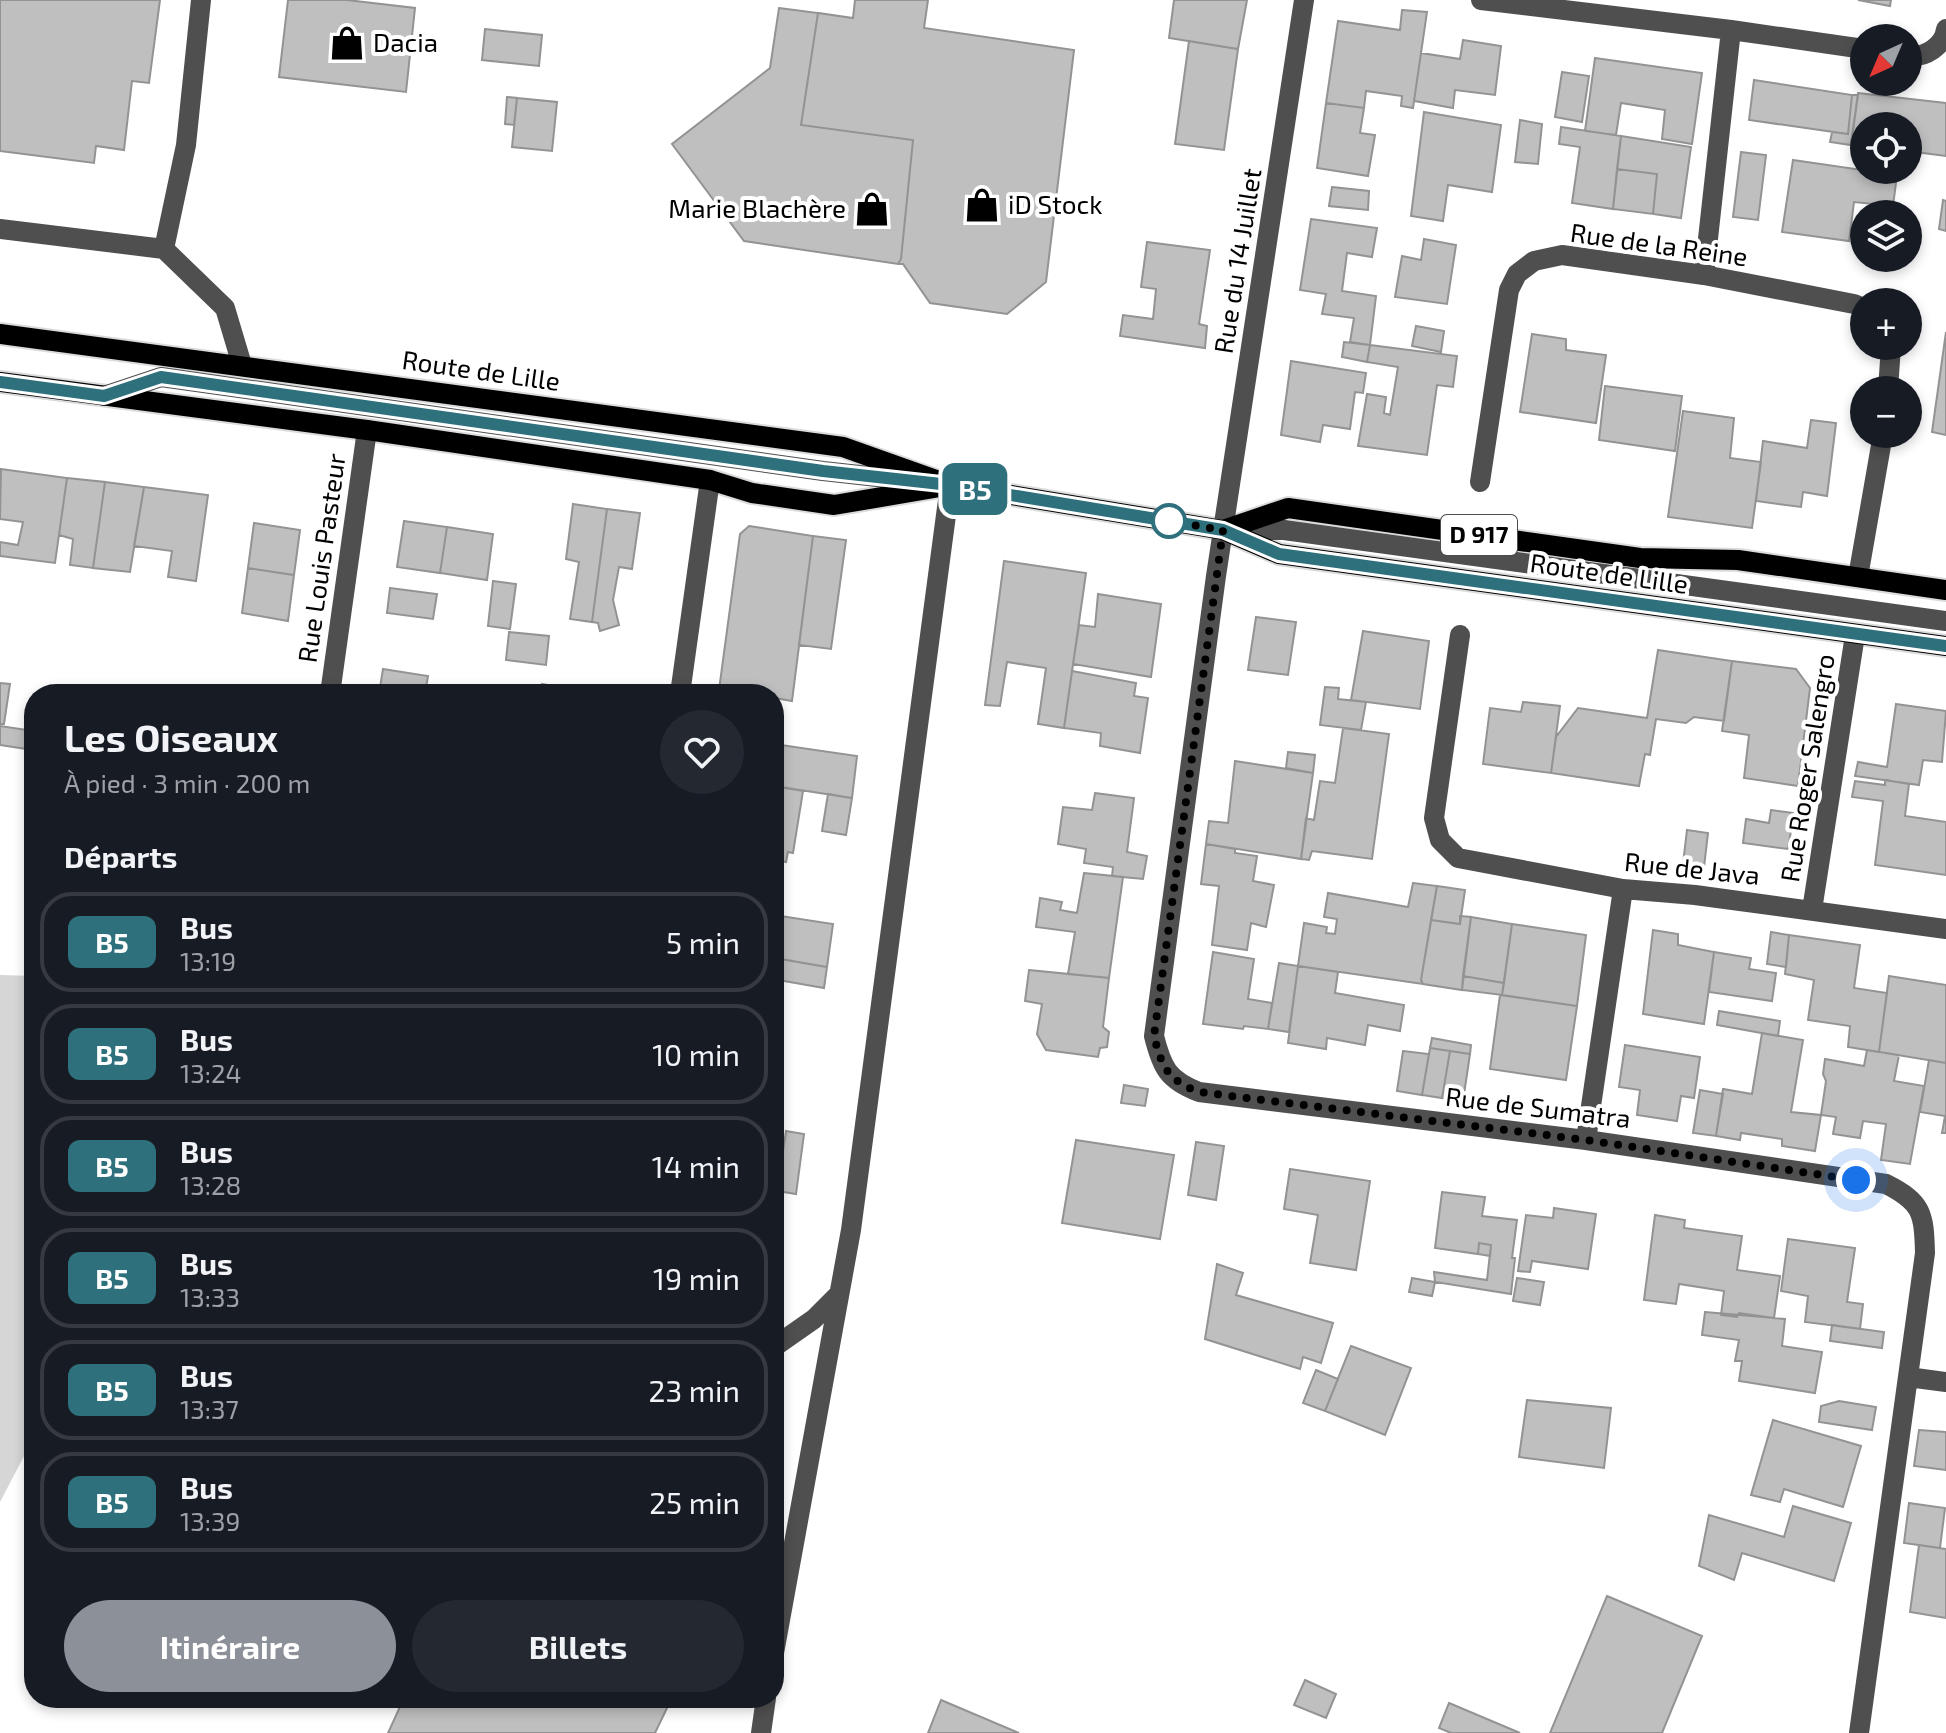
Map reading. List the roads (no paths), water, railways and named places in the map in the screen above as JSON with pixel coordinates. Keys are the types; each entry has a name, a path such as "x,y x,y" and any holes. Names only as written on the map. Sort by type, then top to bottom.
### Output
{"main road":[{"name":"Route de Lille","path":"0,334 843,447 950,485 1223,530 1279,554 1946,646"},
{"name":"Route de Lille","path":"0,382 367,430 710,480 752,493 834,505 950,485"},
{"name":"Route de Lille","path":"1223,530 1288,508 1640,558 1738,560 1946,590"}],"street":[{"path":"164,249 186,145 201,0"},
{"name":"Rue du 14 Juillet","path":"1223,530 1304,0"},
{"path":"1481,0 1850,47"},
{"path":"1922,55 1934,49 1945,38 1946,29"},
{"path":"1704,275 1731,30"},
{"path":"0,229 164,249 225,308 242,365"},
{"name":"Rue de la Reine","path":"1480,482 1509,290 1517,274 1534,261 1562,255 1704,275 1850,303"},
{"path":"104,396 161,377 823,471 950,485 851,1230 784,1596"},
{"name":"Rue Louis Pasteur","path":"331,684 367,430"},
{"path":"1858,577 1881,448"},
{"path":"681,684 710,480"},
{"path":"1223,530 1284,530 1946,621"},
{"name":"Rue de Sumatra","path":"1223,530 1154,1036 1160,1062 1176,1083 1199,1092 1586,1140 1886,1184 1919,1207 1925,1228 1925,1253 1859,1733"},
{"name":"Rue de Java","path":"1460,635 1434,818 1440,840 1458,858 1623,889 1695,895 1946,929"},
{"name":"Rue Roger Salengro","path":"1812,910 1855,635"},
{"path":"1586,1140 1623,889"},
{"path":"784,1340 814,1319 837,1296"},
{"path":"1908,1377 1946,1382"},
{"path":"761,1733 765,1708"}],"place":[{"name":"Dacia","path":"347,43"},
{"name":"iD Stock","path":"982,205"},
{"name":"Marie Blachère","path":"872,209"}]}
